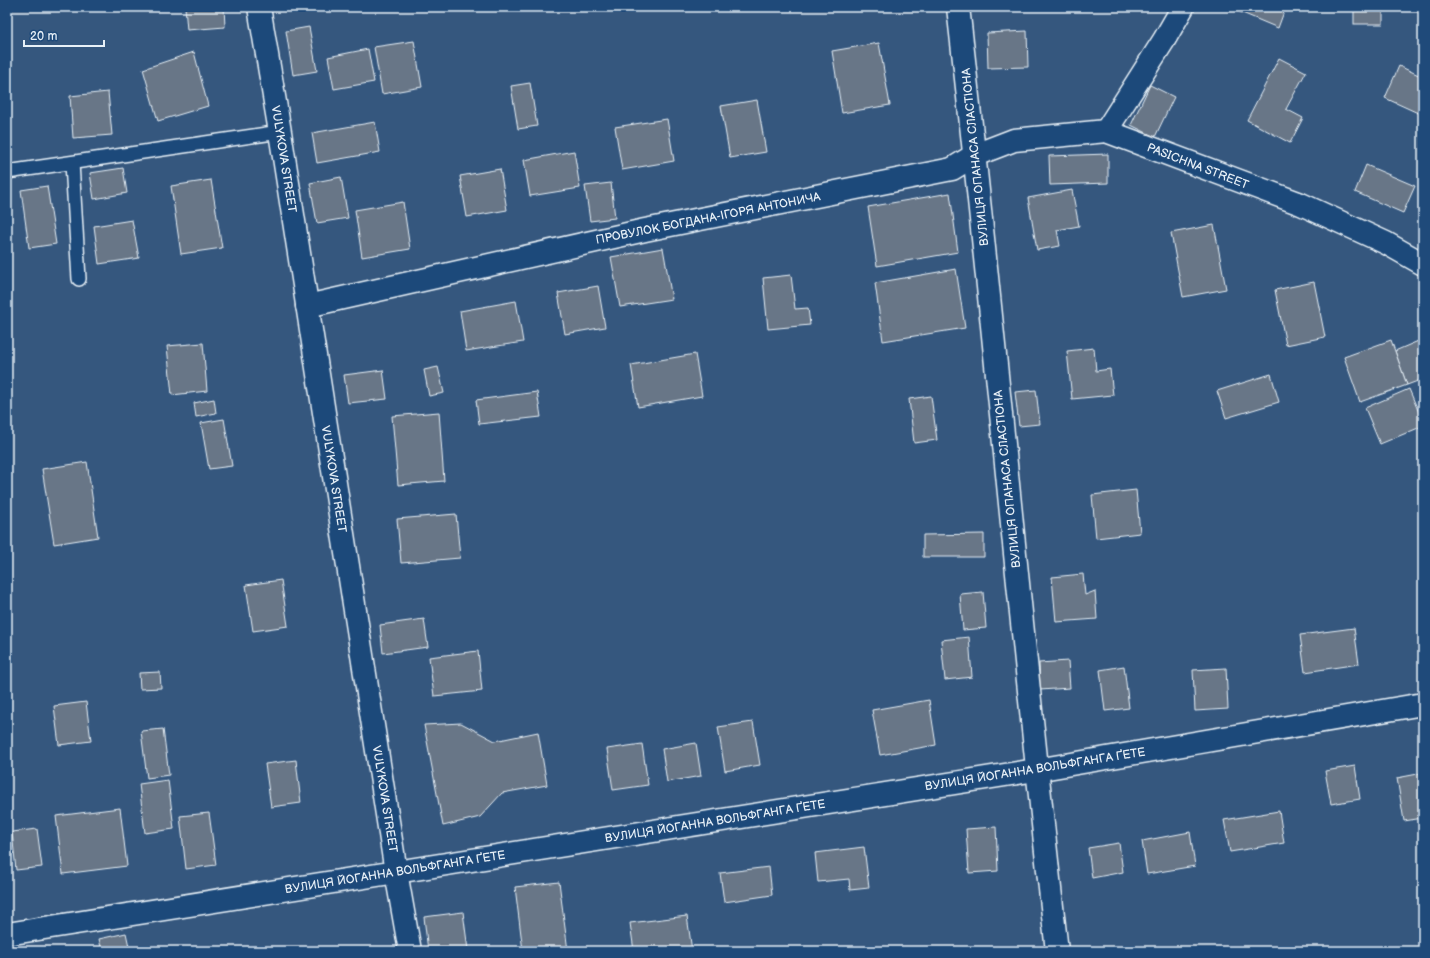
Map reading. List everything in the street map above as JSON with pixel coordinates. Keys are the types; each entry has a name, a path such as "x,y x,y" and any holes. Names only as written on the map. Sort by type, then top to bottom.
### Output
{"street":[{"name":"VULYKOVA STREET","path":"260,7 396,872 410,951"},
{"name":"ВУЛИЦЯ ОПАНАСА СЛАСТІОНА","path":"958,7 975,155 1036,770 1057,951"},
{"path":"1106,131 1164,40 1183,7"},
{"name":"ПРОВУЛОК БОГДАНА-ІГОРЯ АНТОНИЧА","path":"307,306 645,230 952,169 975,155 1014,140 1106,131"},
{"name":"PASICHNA STREET","path":"1106,131 1301,204 1386,243 1423,264"},
{"name":"ВУЛИЦЯ ЙОГАННА ВОЛЬФГАНГА ҐЕТЕ","path":"7,934 1036,770 1423,704"}],"lane":[{"path":"7,172 280,132"},
{"path":"72,163 79,279"}],"building":[{"path":"185,7 224,7 225,27 187,30"},
{"path":"1228,7 1280,7 1285,9 1278,28"},
{"path":"1354,7 1383,7 1383,24 1354,24"},
{"path":"309,27 317,71 293,75 286,31"},
{"path":"1027,31 1028,67 988,68 987,33"},
{"path":"414,41 422,87 382,94 374,47"},
{"path":"879,43 890,105 842,113 832,51"},
{"path":"368,49 374,82 334,89 328,57"},
{"path":"194,52 208,106 158,121 143,69"},
{"path":"1279,58 1306,72 1286,109 1303,118 1290,143 1247,120"},
{"path":"1399,66 1423,77 1423,102 1418,113 1385,98"},
{"path":"530,83 537,126 518,129 511,86"},
{"path":"1150,85 1174,97 1155,137 1131,125"},
{"path":"108,92 112,135 73,138 70,96"},
{"path":"757,100 766,152 730,158 721,106"},
{"path":"667,119 674,161 622,170 615,127"},
{"path":"375,122 380,152 317,163 312,133"},
{"path":"574,151 580,188 530,196 524,160"},
{"path":"1108,154 1108,183 1050,185 1049,156"},
{"path":"1366,165 1415,186 1403,213 1355,192"},
{"path":"123,168 127,193 94,199 90,173"},
{"path":"500,169 507,210 467,217 460,176"},
{"path":"341,177 348,218 317,223 310,183"},
{"path":"211,180 222,248 181,254 171,186"},
{"path":"611,183 615,218 590,221 585,186"},
{"path":"47,186 56,244 29,248 21,190"},
{"path":"1072,190 1079,226 1057,230 1060,246 1037,250 1028,198"},
{"path":"950,193 958,252 877,266 868,207"},
{"path":"403,202 410,249 362,257 355,210"},
{"path":"132,220 139,258 99,264 94,226"},
{"path":"1214,225 1226,289 1183,297 1171,233"},
{"path":"663,248 672,299 620,307 611,257"},
{"path":"956,269 965,328 883,341 875,283"},
{"path":"791,275 795,309 808,308 810,325 768,329 763,278"},
{"path":"1314,282 1325,337 1286,345 1275,290"},
{"path":"598,286 605,327 565,334 558,293"},
{"path":"516,301 523,342 466,351 460,311"},
{"path":"1423,339 1423,379 1407,385 1395,351"},
{"path":"1391,340 1407,385 1360,402 1344,357"},
{"path":"203,343 207,391 172,395 167,346"},
{"path":"1094,348 1096,371 1110,369 1113,395 1072,399 1067,351"},
{"path":"695,354 702,396 638,407 631,365"},
{"path":"438,367 444,393 429,396 424,370"},
{"path":"383,370 387,399 348,403 344,375"},
{"path":"1271,374 1279,402 1226,418 1217,391"},
{"path":"1409,389 1423,422 1423,426 1380,444 1365,408"},
{"path":"1036,390 1040,424 1019,426 1015,392"},
{"path":"537,392 541,417 479,424 476,400"},
{"path":"931,396 937,440 914,443 909,399"},
{"path":"214,399 216,413 196,417 194,403"},
{"path":"439,412 444,481 398,485 392,416"},
{"path":"224,419 232,466 209,469 201,423"},
{"path":"87,462 98,537 54,544 42,469"},
{"path":"1136,490 1140,533 1096,538 1092,495"},
{"path":"456,514 460,558 401,563 397,519"},
{"path":"984,534 984,557 923,557 923,535"},
{"path":"1083,574 1085,595 1095,591 1097,619 1056,622 1052,577"},
{"path":"281,580 288,626 253,631 246,585"},
{"path":"983,592 986,628 963,630 960,594"},
{"path":"424,619 428,647 383,653 380,625"},
{"path":"1354,628 1359,664 1305,672 1300,635"},
{"path":"969,637 972,677 945,680 941,640"},
{"path":"478,651 482,691 434,696 429,657"},
{"path":"1068,661 1070,688 1040,690 1039,663"},
{"path":"1124,666 1129,708 1105,711 1100,670"},
{"path":"1226,668 1228,709 1195,711 1193,670"},
{"path":"160,672 161,688 140,689 139,673"},
{"path":"929,700 936,745 880,755 872,710"},
{"path":"86,702 91,741 59,745 54,706"},
{"path":"753,722 760,765 725,771 718,727"},
{"path":"461,723 495,741 538,732 547,785 502,793 480,817 443,826 424,725"},
{"path":"163,729 169,775 147,778 141,731"},
{"path":"696,743 701,776 667,782 662,749"},
{"path":"642,744 648,785 613,790 607,749"},
{"path":"296,760 301,803 271,807 265,764"},
{"path":"1355,766 1360,799 1331,804 1325,771"},
{"path":"1423,773 1423,818 1404,821 1397,778"},
{"path":"168,780 174,829 145,833 139,784"},
{"path":"120,808 127,866 63,874 56,816"},
{"path":"1279,811 1284,843 1230,852 1224,820"},
{"path":"209,813 216,865 186,869 180,816"},
{"path":"996,827 998,871 969,873 966,829"},
{"path":"37,829 42,867 16,870 12,832"},
{"path":"1190,832 1195,866 1147,874 1142,841"},
{"path":"1119,843 1123,872 1092,878 1088,848"},
{"path":"864,847 869,888 850,890 849,879 818,882 815,853"},
{"path":"769,867 772,895 724,902 720,873"},
{"path":"559,882 568,951 523,951 515,887"},
{"path":"463,912 468,950 428,951 424,917"},
{"path":"687,916 692,951 634,951 630,923"},
{"path":"126,933 130,951 102,951 99,939"}]}
